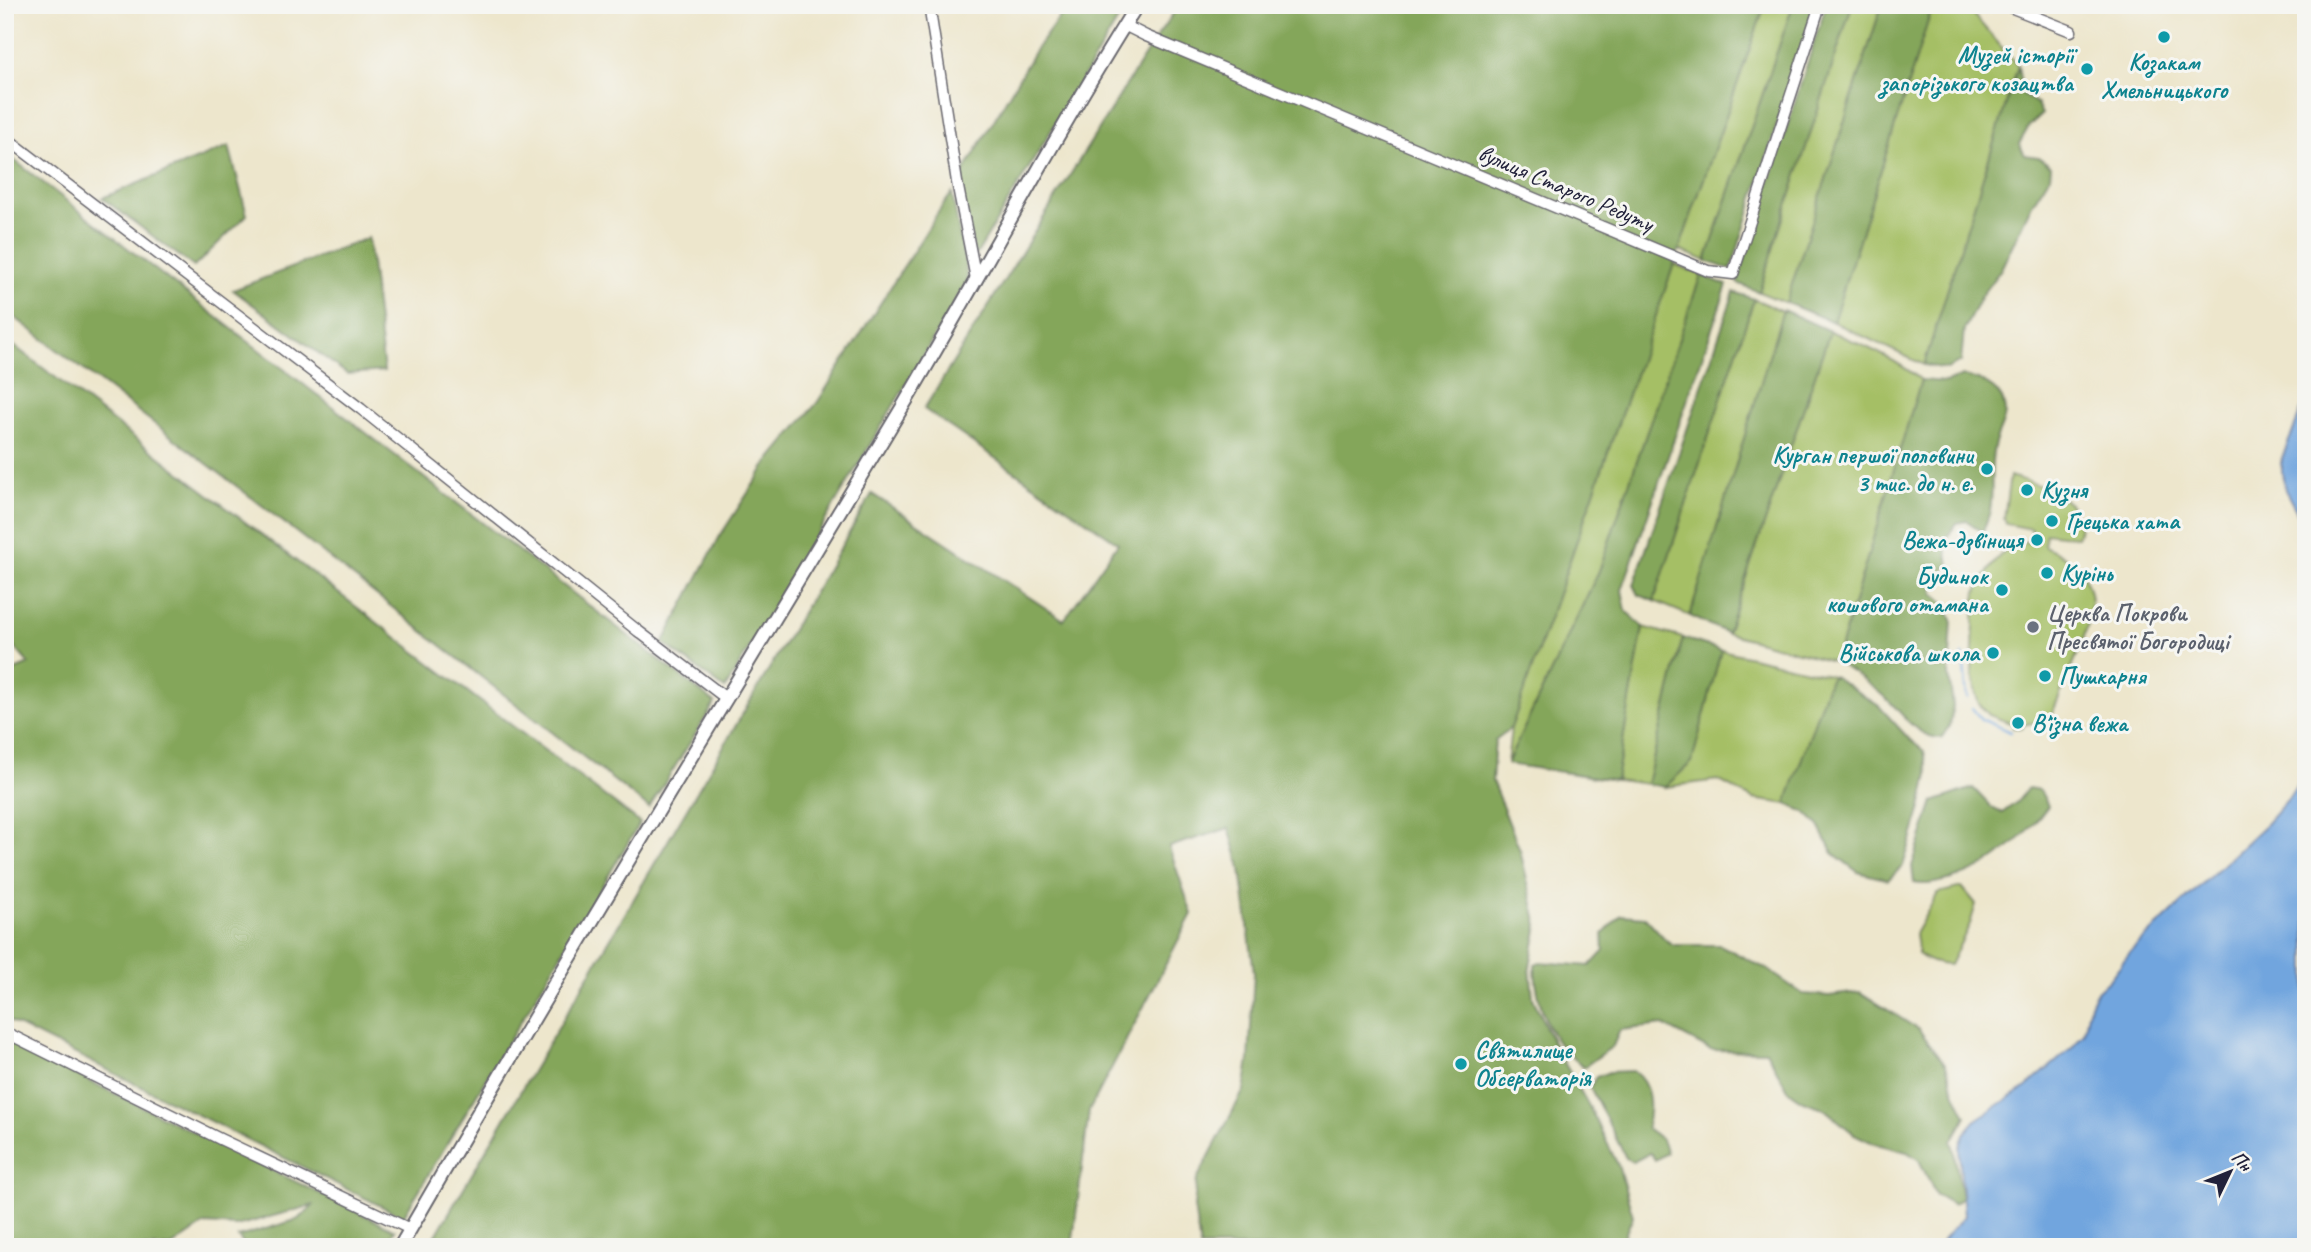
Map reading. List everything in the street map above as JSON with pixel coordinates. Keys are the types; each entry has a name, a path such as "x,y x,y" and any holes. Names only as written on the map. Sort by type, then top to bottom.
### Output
{"main road":[{"path":"400,1247 644,831 727,699 905,401 1040,164 1137,5"}],"street":[{"path":"929,5 957,182 976,279"},
{"name":"вулиця Старого Редуту","path":"1124,25 1708,271 1733,274 1820,5"},
{"path":"2006,5 2071,31"},
{"path":"5,137 353,402 727,699"},
{"path":"5,1032 220,1139 410,1229"}],"green space":[{"path":"1068,5 1127,5 975,257 959,180 1034,52"},
{"path":"1179,5 1765,5 1511,728 1495,740 1492,781 1520,850 1538,925 1530,966 1533,998 1552,1041 1618,1165 1633,1216 1620,1247 1200,1247 1194,1207 1197,1179 1244,1090 1249,1060 1254,973 1241,869 1229,828 1169,847 1192,914 1089,1111 1072,1247 429,1247 872,494 1064,620 1118,543 924,409 1150,47"},
{"path":"1765,5 1793,5 1706,261 1679,250"},
{"path":"1793,5 1815,5 1731,270 1706,261"},
{"path":"1826,5 1852,5 1759,292 1737,283"},
{"path":"1852,5 1882,5 1786,303 1759,292"},
{"path":"1882,5 1933,5 1833,322 1786,303"},
{"path":"1933,5 1971,12 2018,66 1924,365 1833,322"},
{"path":"2018,66 2022,93 2037,104 2042,114 2029,126 2019,144 2025,155 2038,157 2051,166 2050,176 2031,206 2001,269 1981,296 1964,330 1961,362 1947,369 1924,365"},
{"path":"229,146 247,215 194,267 102,198"},
{"path":"5,153 715,703 649,808 260,504 5,310"},
{"path":"952,193 968,280 725,689 663,643 720,536 768,462 817,403"},
{"path":"368,238 384,371 347,374 233,290"},
{"path":"1674,264 1701,275 1599,571 1507,764 1511,728"},
{"path":"1701,275 1727,285 1622,590 1626,611 1643,627 1616,780 1507,764 1599,571"},
{"path":"1734,292 1754,299 1654,601 1639,595 1634,585"},
{"path":"1754,299 1783,311 1690,616 1654,601"},
{"path":"1783,310 1830,331 1727,633 1690,616"},
{"path":"1830,331 1889,358 1921,380 1836,662 1727,633"},
{"path":"5,339 640,823 403,1217 5,1019 5,674 29,664 5,636"},
{"path":"1963,376 1976,379 1998,393 2004,405 2005,416 1994,447 1990,511 1983,532 1967,521 1957,523 1945,541 1949,565 1933,582 1934,594 1945,603 1952,620 1949,676 1953,706 1950,726 1941,738 1918,730 1877,691 1836,662 1921,380 1946,382"},
{"path":"2010,476 2051,490 2068,502 2074,511 2079,526 2077,537 2046,533 2044,546 2062,555 2077,568 2088,585 2091,606 2081,644 2052,714 2046,720 2023,725 2023,728 2013,728 2013,724 1989,715 1979,704 1972,673 1975,598 1981,581 2001,554 2016,542 2030,542 2032,529 2006,524 2004,518"},
{"path":"1643,627 1683,638 1647,784 1616,780"},
{"path":"1683,638 1721,650 1692,762 1665,787 1647,784"},
{"path":"1721,650 1833,676 1786,804 1753,799 1718,780 1665,787 1692,762"},
{"path":"1833,676 1879,706 1910,740 1924,751 1928,774 1921,808 1903,866 1888,880 1858,872 1833,853 1819,826 1805,812 1786,804"},
{"path":"1973,788 1992,808 2002,813 2017,802 2028,788 2040,790 2048,806 2017,841 1981,867 1952,879 1929,884 1914,883 1912,866 1933,802"},
{"path":"1962,887 1976,904 1970,924 1950,965 1929,961 1918,954 1915,934 1938,893"},
{"path":"1621,915 1645,917 1674,945 1720,945 1765,968 1803,994 1829,996 1860,992 1919,1030 1946,1065 1955,1094 1966,1116 1952,1141 1962,1198 1953,1204 1936,1195 1919,1160 1907,1152 1873,1143 1854,1134 1823,1108 1803,1101 1788,1090 1766,1051 1710,1050 1663,1025 1620,1030 1613,1046 1584,1067 1562,1047 1551,1032 1540,1003 1535,964 1540,962 1590,966 1604,951 1603,934"},
{"path":"5,1040 395,1230 383,1247 246,1247 238,1237 299,1219 314,1205 236,1226 205,1224 171,1247 5,1247"},
{"path":"1633,1071 1644,1083 1649,1096 1647,1128 1662,1140 1667,1153 1655,1160 1650,1153 1633,1162 1626,1158 1590,1087 1596,1077 1609,1072"}],"water":[{"path":"2306,399 2306,529 2285,490 2282,458"},
{"path":"2306,771 2306,1247 1937,1247 1964,1216 1959,1149 1964,1134 1977,1119 2025,1088 2072,1048 2084,1033 2095,993 2109,980 2132,950 2267,823 2288,799"}],"waterway":[{"path":"1963,655 1967,698"},
{"path":"1972,708 1981,719 2011,732"}],"place":[{"name":"Козакам Хмельницького","path":"2164,37"},
{"name":"Музей історії запорізького козацтва","path":"2087,69"},
{"name":"Курган першої половини 3 тис. до н. е.","path":"1987,469"},
{"name":"Кузня","path":"2027,490"},
{"name":"Грецька хата","path":"2052,521"},
{"name":"Вежа-дзвіниця","path":"2037,540"},
{"name":"Курінь","path":"2047,573"},
{"name":"Будинок кошового отамана","path":"2002,590"},
{"name":"Церква Покрови Пресвятої Богородиці","path":"2033,627"},
{"name":"Військова школа","path":"1993,653"},
{"name":"Пушкарня","path":"2045,676"},
{"name":"В'їзна вежа","path":"2018,723"},
{"name":"Святилище Обсерваторія","path":"1461,1064"}]}
